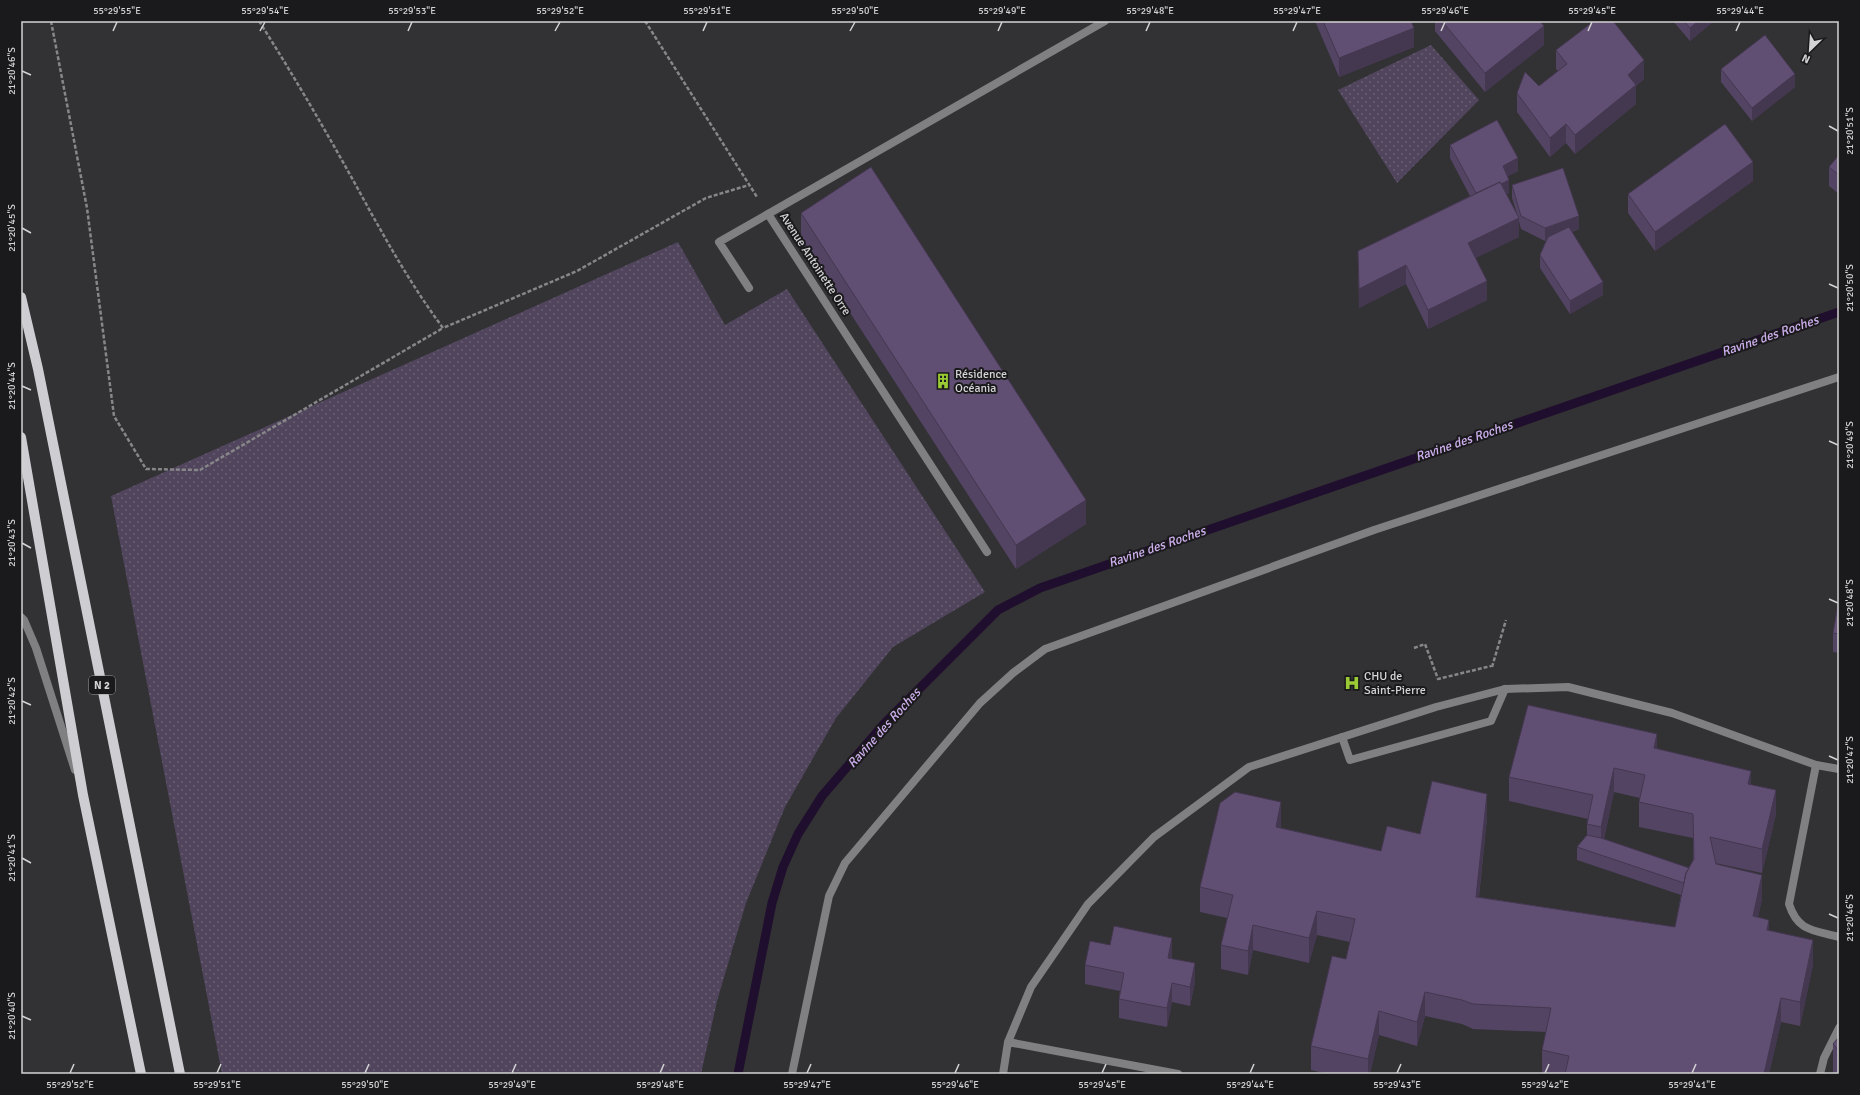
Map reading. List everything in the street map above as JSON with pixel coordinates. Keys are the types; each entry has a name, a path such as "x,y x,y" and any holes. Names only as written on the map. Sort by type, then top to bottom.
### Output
{"main road":[{"name":"N 2","path":"21,297 38,369 180,1074"},
{"path":"21,437 83,795 142,1074"}],"street":[{"name":"Avenue Antoinette Orre","path":"987,552 768,214 1105,21"},
{"path":"749,288 719,242 768,214"},
{"path":"792,1074 829,896 845,863 980,703 1013,673 1045,649 1374,530 1839,377"},
{"path":"21,617 36,648 83,795"},
{"path":"1003,1074 1008,1042 1031,987 1088,904 1154,838 1249,767 1436,707 1505,689 1568,687 1672,714 1816,764 1839,769"},
{"path":"1342,737 1350,760 1491,720 1505,689"},
{"path":"1816,764 1789,904 1793,917 1805,927 1839,937"},
{"path":"1820,1074 1824,1058 1839,1028"},
{"path":"1008,1042 1178,1074"}],"path":[{"path":"51,21 87,208 114,416 146,469 200,470 443,328 577,272 706,198 749,185"},
{"path":"259,21 300,85 393,252 422,299 443,328"},
{"path":"645,21 768,214"},
{"path":"1505,689 1491,666 1506,620"},
{"path":"1414,648 1425,644 1438,679 1491,666"}],"shaded area":[{"path":"1431,45 1479,100 1397,183 1338,90"},
{"path":"678,242 725,325 787,289 985,592 893,647 836,718 785,807 746,903 717,1001 701,1074 222,1074 111,496"}],"building":[{"path":"1323,21 1411,21 1414,28 1339,58"},
{"path":"1442,21 1540,21 1544,26 1485,73"},
{"path":"1594,21 1613,21 1644,60 1628,75 1636,85 1575,135 1566,124 1550,138 1517,93 1525,72 1539,86 1567,64 1556,50"},
{"path":"1684,21 1698,21 1690,28"},
{"path":"1765,35 1795,74 1752,108 1721,69"},
{"path":"1497,120 1518,158 1503,166 1509,180 1501,184 1500,182 1476,193 1450,145"},
{"path":"1725,124 1753,162 1655,232 1628,194"},
{"path":"1839,155 1839,175 1829,167"},
{"name":"Résidence Océania","path":"871,167 1086,500 1016,545 801,213"},
{"path":"1563,168 1579,216 1545,228 1521,216 1512,185"},
{"path":"1500,182 1519,218 1468,243 1487,281 1428,310 1406,265 1359,289 1358,251"},
{"path":"1569,227 1603,282 1570,301 1540,255 1548,237"},
{"path":"1839,599 1839,634 1833,633"},
{"path":"1528,705 1657,734 1654,748 1751,771 1748,784 1776,790 1762,849 1710,837 1716,864 1762,875 1753,916 1769,920 1767,930 1813,940 1800,1002 1781,998 1764,1074 1565,1074 1569,1056 1542,1050 1551,1008 1473,1004 1462,1000 1425,992 1417,1022 1379,1011 1368,1059 1311,1046 1332,956 1346,959 1355,919 1317,911 1309,938 1253,925 1248,951 1221,945 1233,895 1200,887 1220,803 1235,792 1281,802 1276,827 1381,851 1387,826 1420,834 1432,781 1487,794 1476,897 1675,927 1686,873 1694,859 1693,814 1639,802 1645,775 1614,768 1601,827 1587,824 1593,795 1509,777"},
{"path":"1587,835 1601,838 1689,868 1686,873 1684,883 1577,847"},
{"path":"1114,926 1172,938 1168,958 1195,963 1190,987 1172,983 1167,1008 1119,999 1124,973 1085,965 1090,941 1110,945"},
{"path":"1839,1037 1839,1051 1833,1044"}],"waterway":[{"name":"Ravine des Roches","path":"738,1074 772,903 783,867 798,834 822,796 884,724 998,610 1040,588 1839,312"}],"place":[{"name":"Résidence Océania","path":"943,381"},
{"name":"CHU de Saint-Pierre","path":"1352,683"}]}
